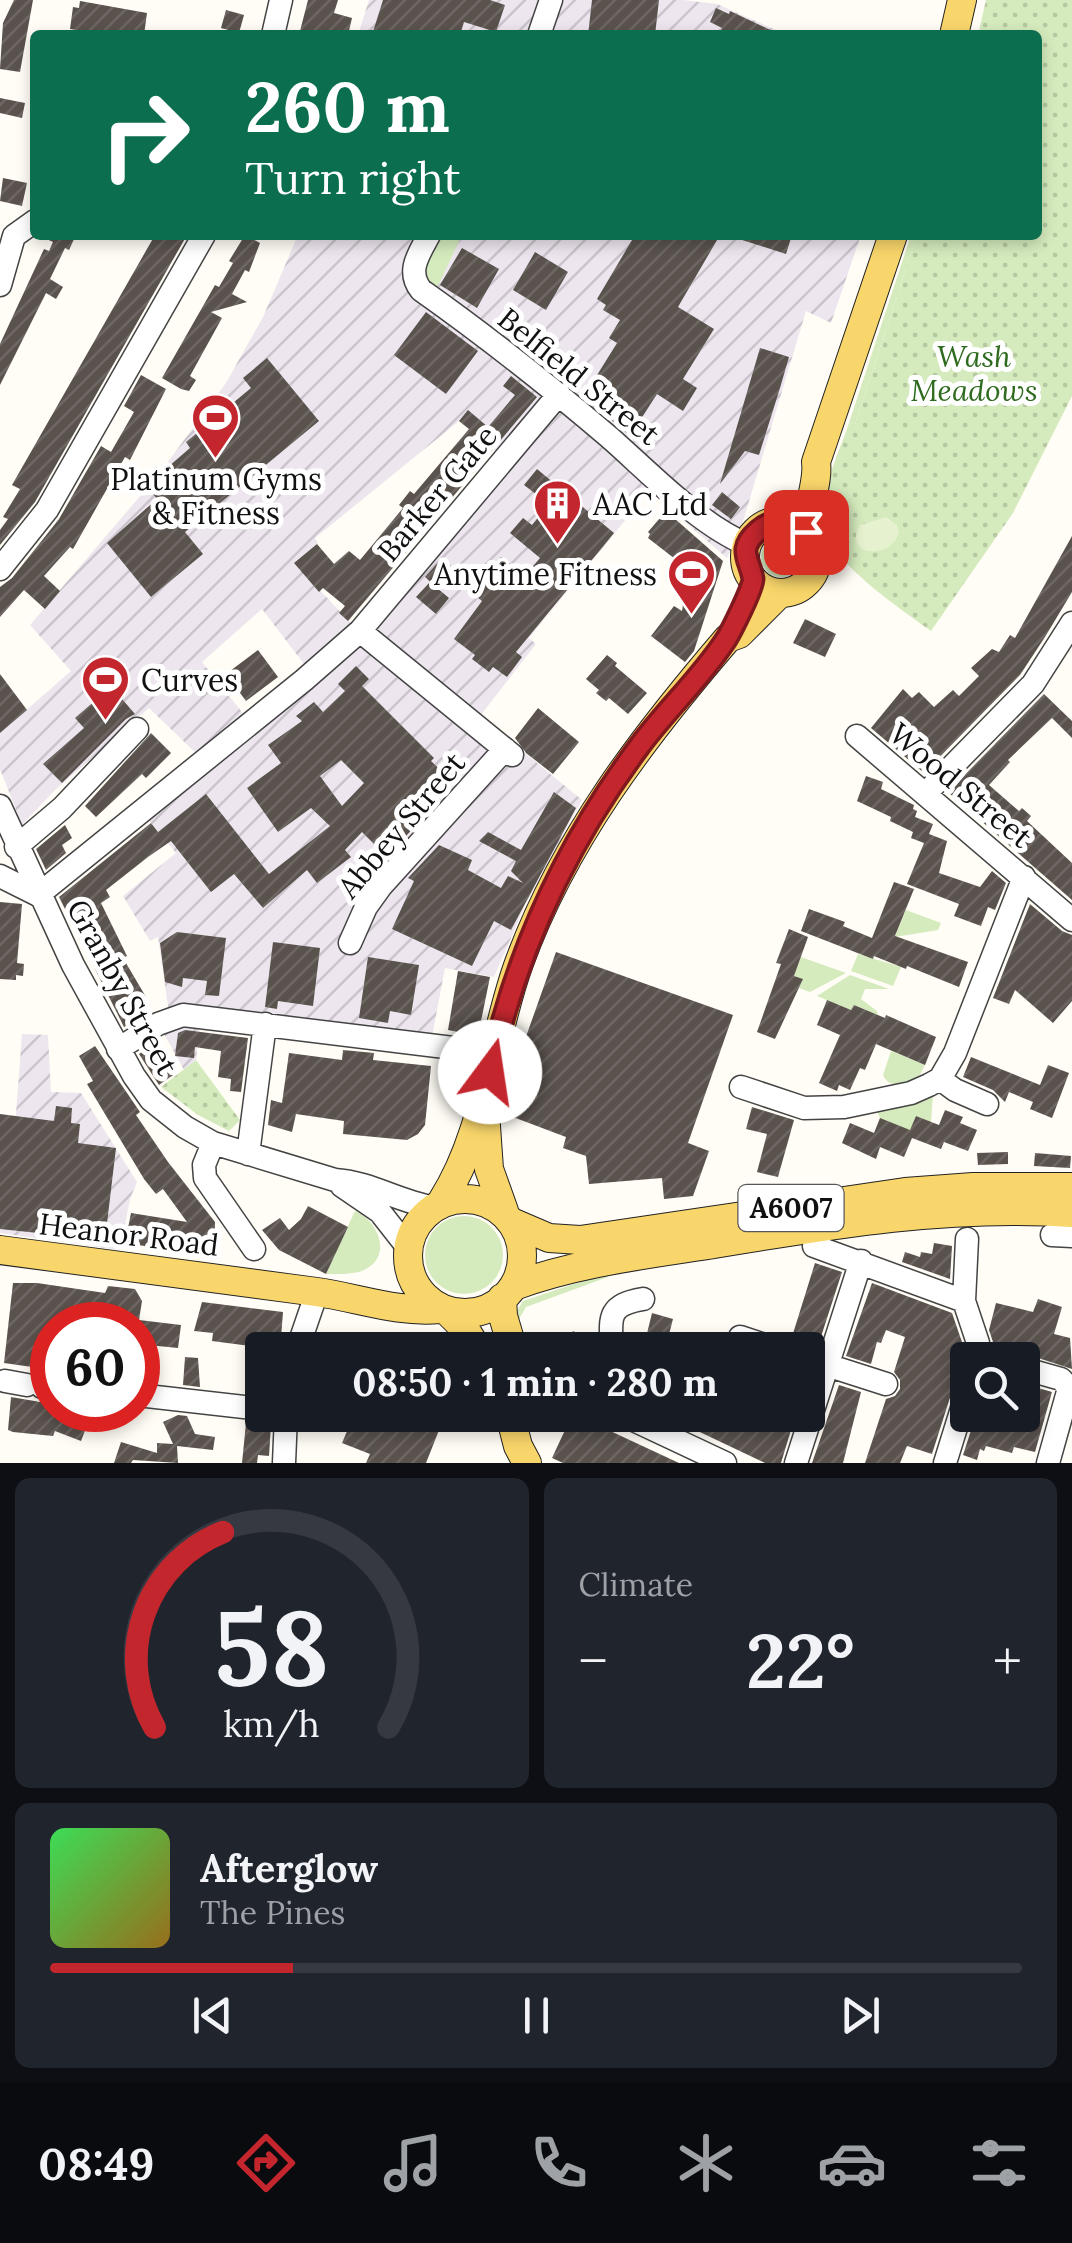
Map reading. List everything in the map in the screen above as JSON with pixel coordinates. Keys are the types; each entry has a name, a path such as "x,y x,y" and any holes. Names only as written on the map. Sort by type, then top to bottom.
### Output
{"main road":[{"path":"955,30 962,0"},
{"path":"806,532 806,514 818,472 816,462 891,240"},
{"path":"774,522 806,468 816,462"},
{"path":"774,522 797,525 806,532 817,554 812,576 796,590 780,593 761,587 746,564 748,545 763,526 774,522"},
{"path":"360,1298 384,1287 408,1257 416,1228 456,1177 484,1106 519,962 575,845 636,749 728,638 753,580"},
{"path":"728,638 738,634 780,593"},
{"path":"484,1106 489,1169 521,1242 522,1264 508,1292 502,1316 507,1332"},
{"name":"A6007","path":"437,1204 469,1198 549,1238 580,1240 906,1192 972,1187 1072,1187"},
{"name":"A6007","path":"317,1292 360,1298 387,1308 478,1312 508,1292 590,1265 813,1228 972,1212 1072,1212"},
{"name":"Heanor Road","path":"0,1250 317,1292"},
{"path":"408,1257 419,1289 467,1332"},
{"path":"514,1432 528,1463"},
{"path":"528,1463 532,1432"}],"street":[{"path":"274,30 281,0"},
{"path":"541,30 551,0"},
{"path":"0,285 7,232 30,222"},
{"path":"0,568 47,510 201,240"},
{"name":"Belfield Street","path":"427,240 414,267 417,285 559,394 702,516 748,545"},
{"name":"Barker Gate","path":"38,894 142,813 360,631 559,394"},
{"path":"926,793 1032,684 1071,626"},
{"name":"Abbey Street","path":"350,943 366,907 381,886 508,752 360,631"},
{"path":"9,840 62,808 137,728"},
{"name":"Wood Street","path":"856,736 1072,920"},
{"name":"Granby Street","path":"0,806 9,840 118,1050 152,1100 185,1127 213,1143 335,1180 355,1181 402,1200 437,1204"},
{"path":"0,876 38,894"},
{"path":"741,1087 816,1110 911,1093 940,1079 955,1053 1024,877"},
{"path":"118,1050 141,1033 180,1015 494,1053"},
{"path":"248,1154 265,1024"},
{"path":"940,1079 987,1104"},
{"path":"213,1143 204,1165 204,1178 254,1249"},
{"name":"Granby Street","path":"335,1180 380,1212 408,1257"},
{"path":"967,1238 964,1300 978,1342"},
{"path":"814,1246 964,1300"},
{"path":"825,1345 860,1262"},
{"path":"304,1332 317,1292"},
{"path":"611,1332 615,1310 625,1302 643,1299"},
{"path":"825,1364 886,1384"},
{"path":"1040,1374 1066,1382 1069,1388 1048,1463"},
{"path":"160,1398 245,1408"},
{"path":"284,1463 285,1432"},
{"path":"681,1432 725,1463"},
{"path":"796,1463 803,1432"},
{"path":"945,1463 955,1432"}],"shaded area":[{"path":"369,0 683,0 717,4 776,30 360,30"},
{"path":"296,240 859,240 831,323 806,311 741,528 727,558 649,491 529,638 536,644 480,716 582,800 526,903 494,977 445,968 432,1037 200,1023 196,1060 184,1070 163,1032 171,1027 158,937 150,941 123,896 176,853 138,807 199,756 149,708 55,790 22,825 0,769 0,733 71,671 30,625 159,474 226,383 263,317","holes":["459,421 497,452 352,624 294,563 318,543 315,538","262,609 307,668 246,717 202,662"]},
{"path":"22,1034 48,1035 51,1092 81,1093 137,1182 120,1250 0,1233 0,1180 11,1180"}],"green space":[{"name":"Wash Meadows","path":"986,0 1072,0 1072,396 1013,513 931,631 884,597 837,552 827,536 823,509 831,471 849,423 855,424 915,240 1042,240 1042,30 979,30"},
{"path":"438,240 460,240 437,288 427,283 424,273"},
{"path":"909,240 915,240 855,424 849,423"},
{"path":"886,517 897,525 899,533 894,542 878,551 862,548 856,535 860,525"},
{"path":"781,537 795,543 801,557 795,571 781,577 767,571 761,557 767,543"},
{"path":"906,910 941,923 938,930 895,937"},
{"path":"858,954 901,967 893,986 851,971"},
{"path":"801,957 846,973 810,992 799,988 802,979 794,976"},
{"path":"850,975 889,989 865,989 861,999 878,1015 854,1005 851,1010 817,996"},
{"path":"891,1051 925,1065 920,1075 900,1084 886,1080 883,1075"},
{"path":"196,1060 240,1120 229,1131 198,1115 161,1087"},
{"path":"933,1095 931,1122 916,1116 908,1136 880,1118 876,1110"},
{"path":"355,1211 375,1229 379,1255 362,1271 326,1274"},
{"path":"464,1216 492,1227 503,1255 492,1283 464,1294 436,1283 425,1255 436,1227"},
{"path":"607,1273 608,1277 526,1307 519,1319 519,1332 514,1316 523,1301"}],"building":[{"path":"14,0 33,0 20,72 0,69 3,23"},
{"path":"308,0 338,0 334,13 352,18 349,30 300,30"},
{"path":"383,0 490,0 505,5 497,30 464,22 462,30 374,30"},
{"path":"592,0 659,0 656,30 589,30"},
{"path":"80,1 147,13 145,30 70,29 73,7 79,8"},
{"path":"716,8 770,30 721,30 710,22"},
{"path":"226,10 244,15 240,30 221,28"},
{"path":"0,98 25,103 22,118 0,113"},
{"path":"3,178 27,183 22,206 0,201"},
{"path":"49,240 74,240 69,250 65,248 50,279 63,287 56,299 46,293 0,385 0,344 44,249 49,251 53,242"},
{"path":"152,240 184,240 35,502 0,545 0,530 8,519 3,517 20,489 12,485"},
{"path":"242,240 260,243 249,272 245,270 232,294 247,302 211,312 222,318 190,376 196,380 189,391 181,389 162,378 215,285 219,287 233,263 229,261"},
{"path":"632,240 717,240 678,307 714,329 683,379 697,388 683,411 657,394 630,436 584,396 617,343 609,338 620,320 603,310 606,305 597,299"},
{"path":"742,240 790,240 786,254"},
{"path":"462,248 499,269 477,308 440,285"},
{"path":"535,252 568,272 546,310 513,290"},
{"path":"426,312 478,351 446,394 394,355"},
{"path":"760,348 789,357 780,388 759,455 745,451 720,484"},
{"path":"267,358 319,421 185,532 203,554 151,597 107,543 157,499 150,490 172,472 168,467 190,448 186,442 251,388 243,378"},
{"path":"141,375 166,389 130,460 125,457 73,549 70,547 44,576 60,591 45,609 24,590 0,617 0,587 12,578 59,519 101,446 111,452 134,412 124,406"},
{"path":"511,376 537,397 348,621 339,613 345,606 323,588 319,592 294,563 317,544 334,564 349,551 360,560 403,508 399,505 410,491 414,494 469,429 459,421 468,410 488,427 515,395 503,386"},
{"path":"537,469 614,533 516,652 522,657 507,677 493,667 489,672 454,639 482,601 472,593 501,557 525,576 540,558 510,533 523,518 532,525 549,504 524,485"},
{"path":"722,492 740,507 731,519 712,505"},
{"path":"666,511 723,561 694,651 685,662 651,636 674,606 682,611 688,569 648,538 648,532"},
{"path":"1072,536 1072,592 1045,637 1020,675 924,773 871,728 903,689 912,698 919,692 934,707 953,690 959,696 979,676 971,668 992,649 999,652 1010,635 1015,638"},
{"path":"442,558 455,569 438,589 425,577"},
{"path":"430,582 449,598 436,614 416,597"},
{"path":"805,619 836,634 825,657 793,643"},
{"path":"258,650 278,677 246,701 226,674"},
{"path":"607,655 647,693 628,714 596,693 599,690 586,679"},
{"path":"356,666 369,679 362,686 454,783 387,857 362,832 345,850 351,857 317,883 307,870 263,908 234,874 211,892 171,841 148,857 106,890 110,897 101,903 150,1012 124,1027 59,897 151,823 158,832 206,794 269,874 330,826 311,808 278,832 247,788 281,763 268,745 302,721 296,716 314,702 323,712 345,691 338,684","holes":["341,760 364,783 342,806 320,776"]},
{"path":"0,674 27,710 0,733"},
{"path":"105,692 115,705 122,699 135,714 62,783 43,764 84,728 75,718"},
{"path":"1044,694 1072,721 1072,738 1052,718 1008,760 989,785 1019,811 1022,808 1031,816 1027,821 1072,863 1072,900 948,792"},
{"path":"538,708 579,742 553,774 526,753 515,738"},
{"path":"151,733 171,753 96,817 85,806"},
{"path":"866,776 883,782 881,789 914,805 915,817 933,824 929,834 947,841 939,873 980,887 992,871 1006,883 995,910 988,907 981,926 954,916 959,904 907,884 924,843 911,838 913,832 890,821 891,817 857,801"},
{"path":"554,792 576,808 511,930 494,921 472,966 392,929 414,881 408,878 439,845 472,860 468,870 501,888 508,876 523,883 511,871 516,861 479,841 488,832 521,850"},
{"path":"65,825 72,838 62,845 66,853 46,870 36,849"},
{"path":"894,882 914,889 895,936 968,962 959,987 801,931 809,909 845,922 843,926 872,938"},
{"path":"0,902 22,904 17,963 24,964 23,976 16,975 16,980 0,979"},
{"path":"1030,904 1072,935 1072,1001 1053,1023 1015,990 1009,1004 993,998"},
{"path":"789,929 808,937 794,976 803,979 775,1039 757,1032"},
{"path":"177,932 226,938 219,996 205,995 207,981 183,978 182,987 165,982 160,943"},
{"path":"273,942 320,948 313,1006 278,1001 277,1009 265,1007"},
{"path":"556,952 733,1015 688,1143 709,1151 693,1196 664,1199 662,1178 589,1184 586,1156 563,1148 566,1137 513,1117 519,1100 505,1096"},
{"path":"368,957 419,965 411,1015 390,1011 388,1023 359,1018"},
{"path":"458,971 490,977 478,1036 448,1030"},
{"path":"827,1000 851,1010 854,1005 885,1018 886,1015 936,1037 925,1065 876,1044 865,1070 860,1068 850,1090 839,1085 837,1091 819,1083 840,1035 817,1025"},
{"path":"185,1030 248,1038 241,1092 230,1091 231,1079 218,1077 221,1051 195,1047 194,1058 175,1056 178,1033"},
{"path":"155,1043 176,1073 159,1085 139,1054"},
{"path":"95,1046 168,1162 215,1222 215,1242 204,1255 125,1243 131,1213 187,1222 163,1189 156,1194 144,1179 87,1084 93,1081 79,1056"},
{"path":"343,1050 374,1053 373,1060 431,1066 425,1125 418,1134 407,1140 343,1134 344,1121 296,1114 292,1132 268,1125 271,1100 282,1103 289,1053 342,1060"},
{"path":"971,1057 1040,1085 1048,1065 1069,1073 1052,1118 1030,1109 1033,1102 1009,1092 1005,1102 993,1090 963,1077"},
{"path":"56,1106 72,1108 71,1123 80,1124 78,1143 116,1148 105,1240 0,1229 0,1114 54,1121"},
{"path":"752,1107 794,1120 778,1177 757,1172 767,1134 746,1129"},
{"path":"945,1110 963,1117 960,1123 977,1130 968,1151 944,1142 941,1149 912,1138 904,1157 880,1147 876,1159 842,1143 850,1123 874,1133 880,1118 910,1130 916,1116 939,1125"},
{"path":"1008,1152 1008,1164 978,1165 977,1153"},
{"path":"1035,1153 1071,1156 1070,1168 1034,1166"},
{"path":"308,1206 348,1227 326,1274 279,1250 262,1230 280,1218 289,1230"},
{"path":"934,1243 952,1246 950,1279 902,1262 905,1252 920,1257 921,1252 932,1254"},
{"path":"815,1263 842,1272 823,1332 793,1332"},
{"path":"13,1283 105,1293 108,1286 135,1289 142,1301 30,1302 30,1367 4,1363"},
{"path":"872,1283 952,1313 962,1342 950,1342 950,1398 932,1454 907,1446 900,1463 865,1463 886,1399 900,1389 894,1372 905,1337 886,1330 881,1343 877,1342 871,1364 846,1356"},
{"path":"1038,1299 1062,1307 1054,1334 1070,1338 1072,1369 1040,1359 1040,1342 993,1342 989,1330 996,1303 1033,1312"},
{"path":"202,1302 283,1312 281,1332 245,1332 245,1345 212,1341 213,1333 194,1331"},
{"path":"652,1313 673,1319 670,1332 647,1332"},
{"path":"160,1322 181,1325 178,1348 160,1346"},
{"path":"185,1357 198,1358 200,1387 183,1385"},
{"path":"839,1385 861,1392 843,1463 812,1463"},
{"path":"1040,1389 1052,1392 1035,1452 1014,1447 1012,1453 986,1446 984,1451 980,1449 977,1460 963,1455 970,1432 1040,1432"},
{"path":"11,1397 30,1400 30,1432 55,1432 53,1436 8,1430"},
{"path":"178,1415 187,1416 195,1434 215,1437 213,1450 177,1446 178,1463 114,1463 121,1442 157,1453 157,1443 173,1444 163,1422"},
{"path":"58,1432 84,1432 81,1441"},
{"path":"245,1432 271,1432 269,1456 258,1455 257,1463 242,1463"},
{"path":"347,1432 438,1432 426,1463 366,1463 370,1454 342,1443"},
{"path":"564,1432 612,1432 679,1463 563,1463 552,1458"},
{"path":"700,1432 790,1432 781,1463 765,1463"}],"place":[{"name":"Platinum Gyms & Fitness","path":"216,460"},
{"name":"AAC Ltd","path":"558,546"},
{"name":"Anytime Fitness","path":"692,616"},
{"name":"Curves","path":"106,722"}],"route":[{"path":"490,1072 514,976 550,895 614,780 728,638 753,580 746,554 754,534 774,522 797,525 806,532"}]}
